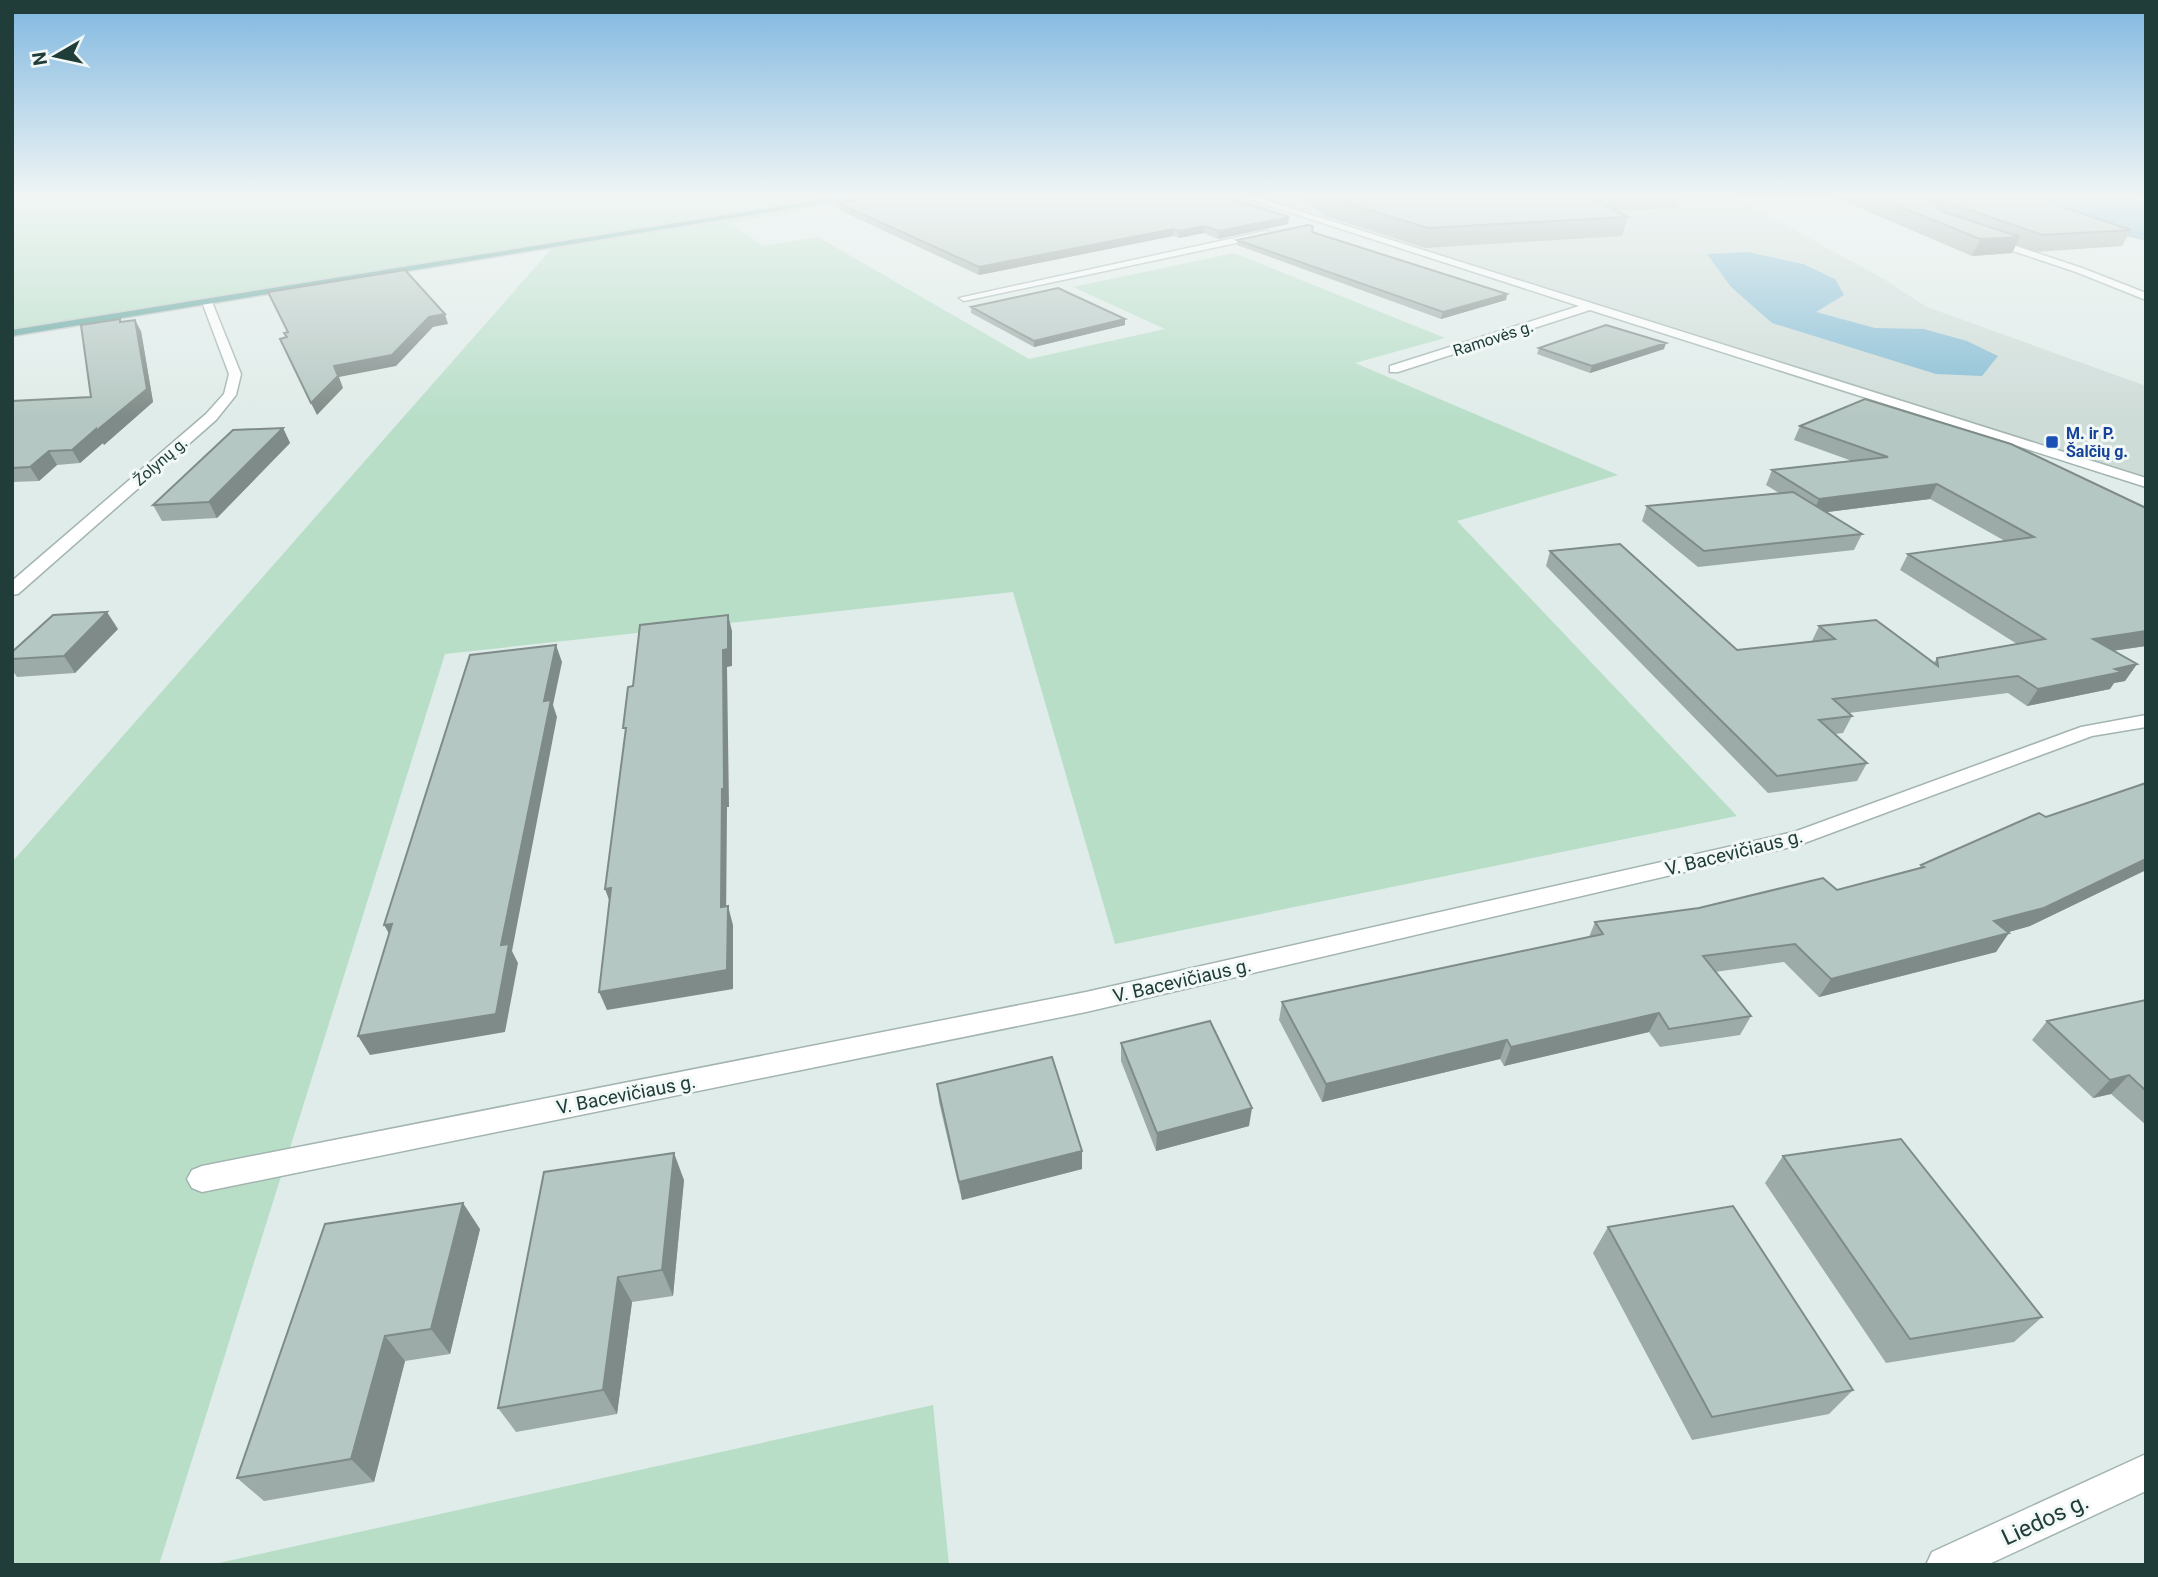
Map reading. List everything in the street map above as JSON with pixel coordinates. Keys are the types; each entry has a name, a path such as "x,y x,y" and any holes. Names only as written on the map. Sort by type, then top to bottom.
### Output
{"main road":[{"path":"12,333 400,271"}],"street":[{"path":"964,298 1094,271"},
{"path":"1478,271 2146,483"},
{"path":"2080,271 2146,297"},
{"name":"Žolynų g.","path":"12,590 211,416 230,395 235,374 206,302"},
{"name":"Ramovės g.","path":"1394,369 1591,306"},
{"name":"V. Bacevičiaus g.","path":"202,1179 1086,1002 1799,838 2088,731 2146,721"},
{"name":"Liedos g.","path":"1945,1565 2146,1472"}],"shaded area":[{"path":"1489,271 1868,271 1927,307 2146,386 2146,478"}],"green space":[{"path":"12,271 405,271 12,333"},
{"path":"532,271 876,271 1029,359 1165,329 1073,287 1151,271 1278,271 1445,338 1355,363 1618,475 1457,521 1737,816 1115,944 1013,592 445,654 159,1565 12,1565 12,862"},
{"path":"933,1405 949,1565 210,1565"}],"water":[{"path":"1719,271 1817,271 1835,279 1844,295 1816,312 1875,328 1924,329 1967,341 1998,356 1982,376 1936,374 1772,323 1731,287"}],"building":[{"path":"406,271 445,314 429,317 392,355 334,366 338,376 311,403 280,339 287,337 284,333 288,332 268,292"},
{"path":"1325,271 1433,271 1507,294 1443,312"},
{"path":"1058,288 1125,319 1034,341 971,307"},
{"path":"120,319 120,322 135,320 147,389 72,450 49,451 30,467 12,468 12,401 91,397 81,325"},
{"path":"1606,325 1666,343 1592,366 1539,348"},
{"path":"1865,399 2011,444 2146,508 2146,631 2093,639 2137,664 2115,669 2122,672 2038,689 2018,676 1833,699 1852,716 1819,720 1867,763 1777,776 1550,551 1620,544 1737,650 1835,639 1819,626 1876,620 1938,666 1937,658 2045,639 1908,554 2034,537 1937,484 1819,499 1772,470 1888,457 1800,426"},
{"path":"283,428 209,502 153,505 233,430"},
{"path":"1793,492 1862,534 1704,551 1647,506"},
{"path":"107,612 64,656 12,659 12,652 53,615"},
{"path":"728,615 728,649 723,650 721,907 728,906 727,970 599,992 611,888 605,889 626,728 623,728 628,687 633,686 640,625"},
{"path":"556,645 544,701 551,700 501,945 509,944 496,1014 358,1036 392,924 384,925 470,655"},
{"path":"2146,783 2146,859 2044,908 1994,921 2009,933 1831,979 1795,944 1703,956 1751,1016 1669,1029 1659,1013 1511,1047 1507,1040 1326,1084 1282,1002 1603,934 1595,922 1699,908 1823,878 1837,890 1924,867 1921,865 2039,813 2046,817"},
{"path":"2146,1000 2146,1091 2129,1075 2110,1080 2047,1021"},
{"path":"1210,1021 1252,1108 1157,1133 1121,1043"},
{"path":"1052,1057 1082,1151 959,1182 937,1084"},
{"path":"1901,1139 2042,1317 1910,1339 1783,1156"},
{"path":"674,1153 662,1270 618,1277 603,1390 498,1408 544,1172"},
{"path":"463,1203 431,1329 385,1336 351,1459 237,1478 325,1224"},
{"path":"1733,1206 1853,1390 1712,1417 1608,1227"}],"place":[{"name":"M. ir P. Šalčių g.","path":"2052,442"}]}
